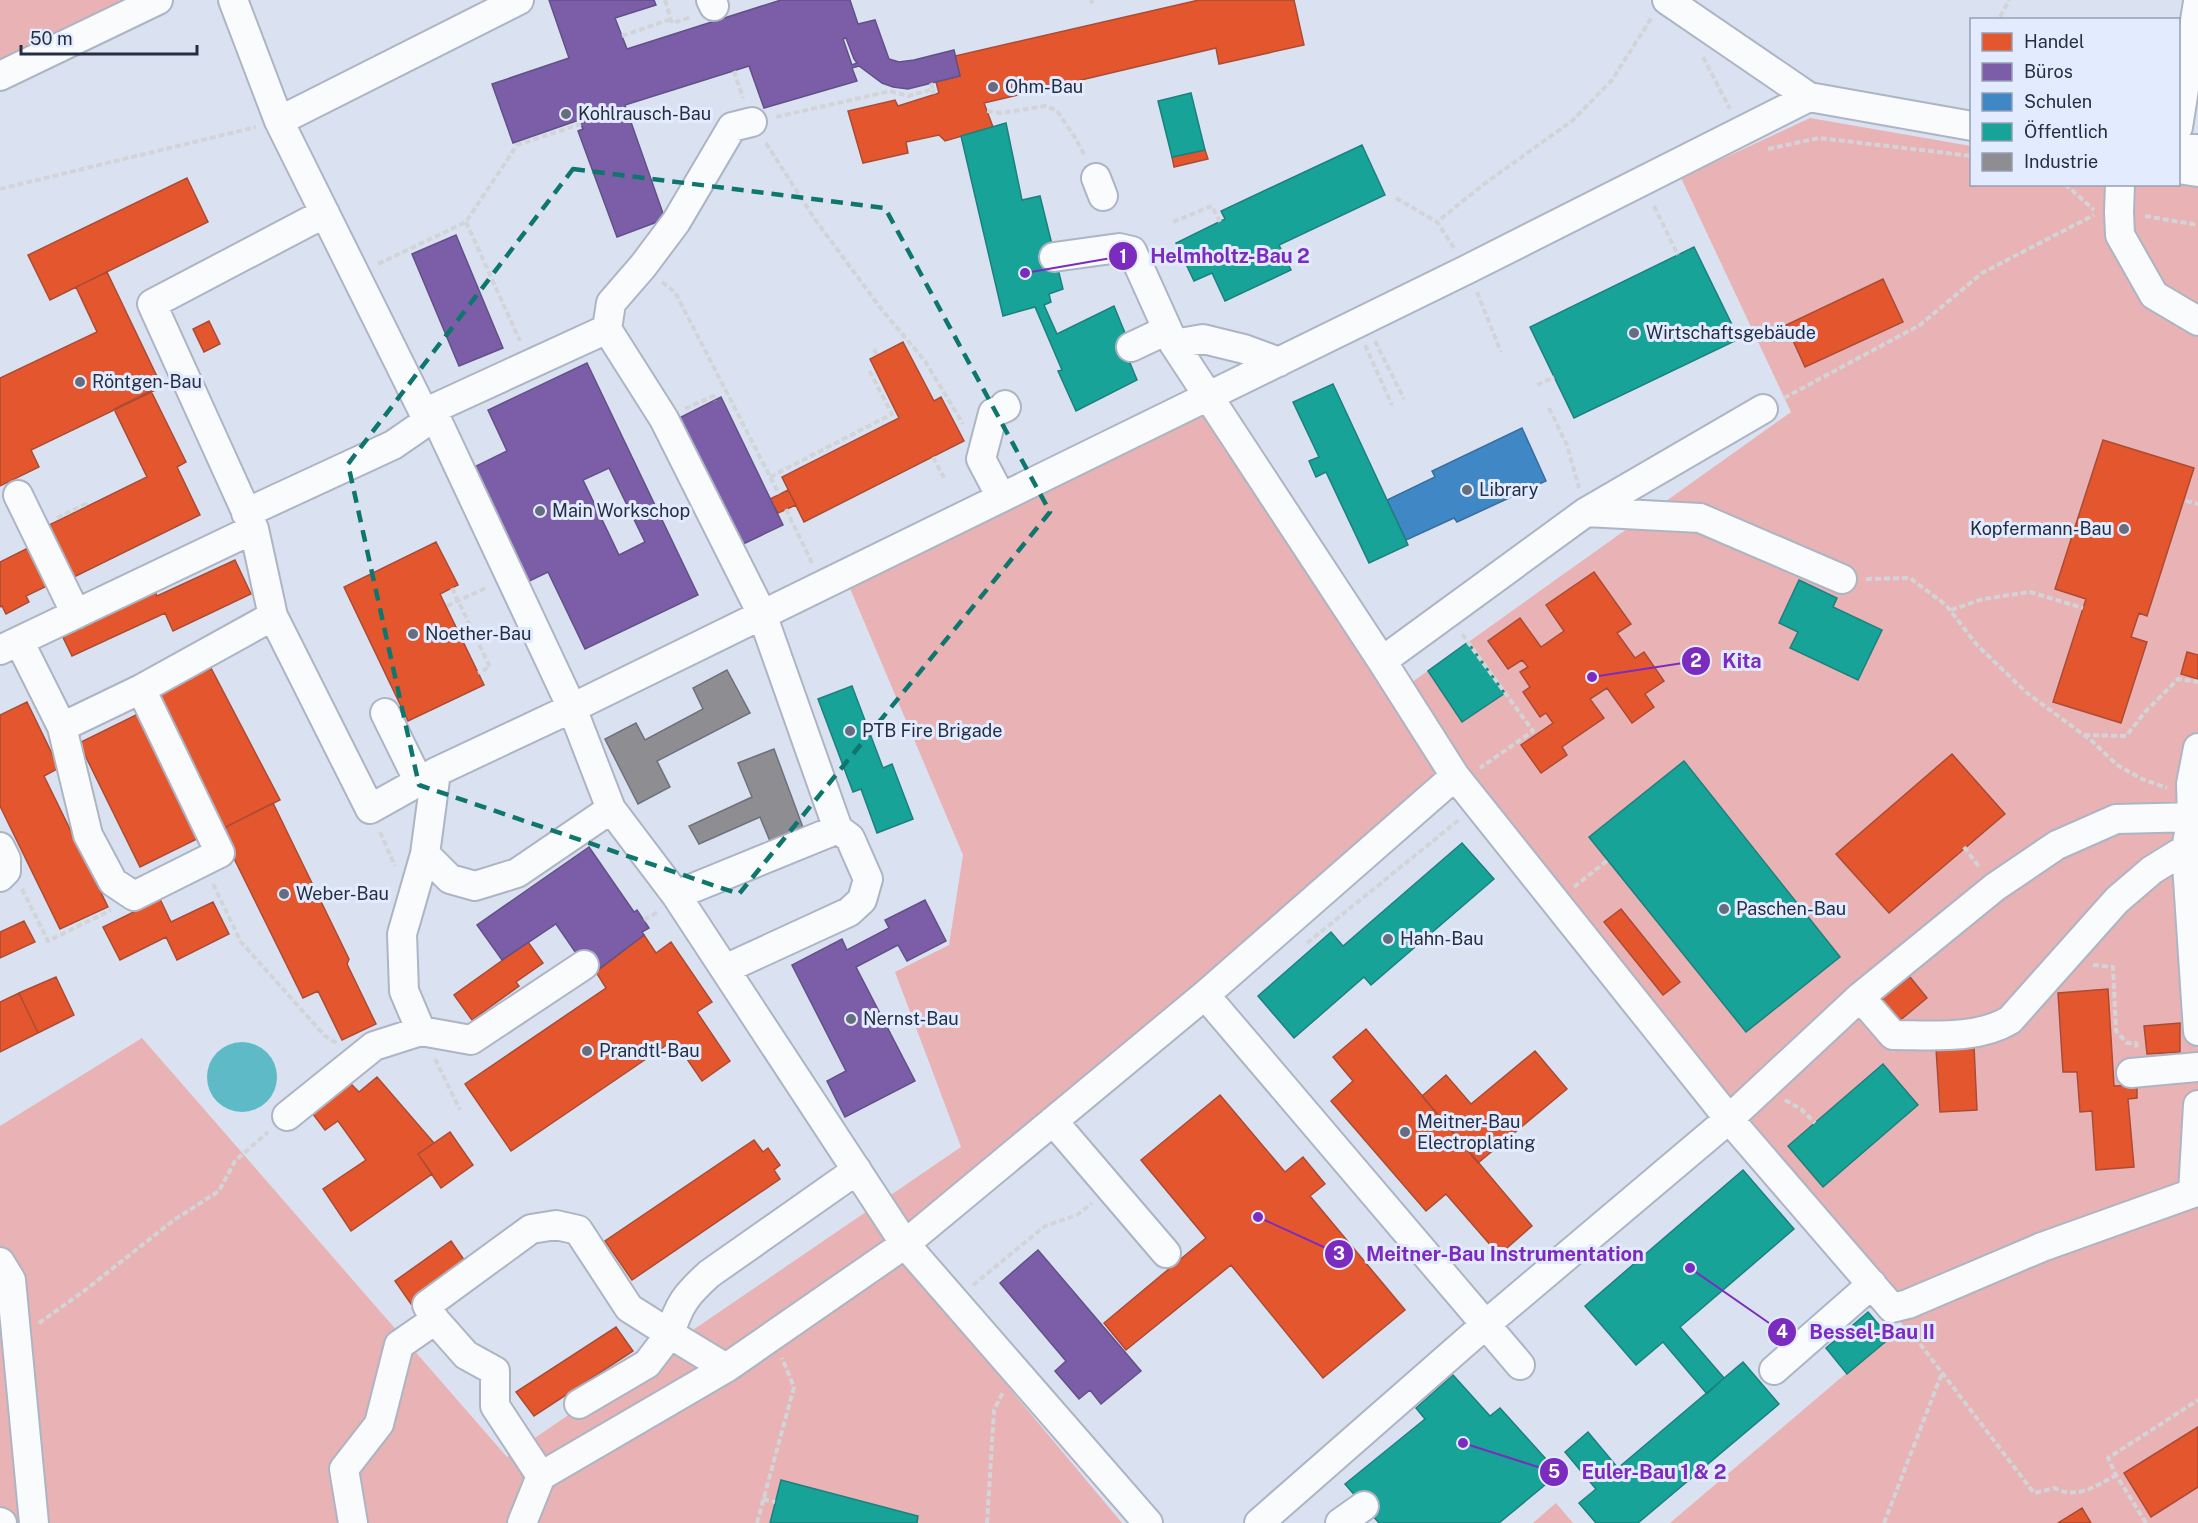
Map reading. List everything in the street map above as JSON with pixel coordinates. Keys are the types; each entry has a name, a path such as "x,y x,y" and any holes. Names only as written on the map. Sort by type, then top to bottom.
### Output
{"street":[{"path":"0,76 158,0"},
{"path":"233,0 279,121 510,577 572,708 611,809 676,895 905,1244 1148,1523"},
{"path":"279,121 519,0"},
{"path":"1667,0 1809,97 1970,126"},
{"path":"2180,114 2198,2"},
{"path":"325,213 152,304 250,521 273,616 370,809 427,777 1355,325 1809,97"},
{"path":"725,969 849,912 862,900 868,879 850,838 838,829 762,614 664,419 607,329 611,303 643,266 676,222 732,127 752,122"},
{"path":"2180,148 2198,149"},
{"path":"2180,169 2198,172"},
{"path":"2119,198 2120,235 2154,295 2198,321"},
{"path":"1054,257 1119,248 1132,251 1170,337 1207,397 1458,779 1729,1119 1892,1308 1908,1304 2042,1247 2196,1195 2198,1105"},
{"path":"141,689 220,854 134,896 113,882 88,836 62,727 10,646 76,614 393,445 429,415 530,363 607,329"},
{"path":"1131,347 1170,337 1203,339 1244,349 1279,362"},
{"path":"1001,497 981,459 993,413 1005,405"},
{"path":"1382,661 1586,512 1763,409"},
{"path":"19,495 76,614"},
{"path":"1586,512 1700,518 1842,579"},
{"path":"62,727 141,689 273,616"},
{"path":"384,713 427,777 425,854 402,934 404,991 421,1031"},
{"path":"2198,748 2191,784 2195,817 2186,849 2198,1031"},
{"path":"522,1523 542,1476 726,1368 905,1244 1205,995 1458,779"},
{"path":"425,854 450,879 475,886 517,873 611,809"},
{"path":"1259,1523 1485,1325 1729,1119 1860,997 1995,887 2057,845 2116,819 2195,817"},
{"path":"676,895 838,829"},
{"path":"1860,997 1893,1035 1981,1031 2001,1025 2010,1020 2117,900 2143,877 2186,849"},
{"path":"287,1116 374,1046 421,1031 471,1040 584,965"},
{"path":"1205,995 1520,1365"},
{"path":"2135,1073 2198,1066"},
{"path":"1053,1121 1166,1253"},
{"path":"579,1404 647,1364 670,1334 676,1314 687,1294 709,1274 857,1170"},
{"path":"542,1476 495,1406 495,1371 466,1355 435,1320 427,1305 531,1229 556,1225 578,1230 628,1308 726,1368"},
{"path":"0,1262 10,1280 34,1523"},
{"path":"1774,1370 1872,1284"},
{"path":"353,1523 344,1470 379,1424 399,1345 435,1320"},
{"path":"1340,1523 1364,1506"}],"path":[{"path":"665,0 672,24 707,7"},
{"path":"2000,17 2010,0"},
{"path":"622,36 671,19"},
{"path":"734,71 752,122 821,228 882,310 925,361 952,403 981,459"},
{"path":"752,122 890,91 908,96 934,92 931,83"},
{"path":"987,111 1001,113 1046,106 1057,111 1074,136 1099,187"},
{"path":"0,189 279,121"},
{"path":"355,274 466,222 517,145 581,124"},
{"path":"1763,409 1920,325 1983,273 2098,213 2067,186"},
{"path":"1396,198 1437,222"},
{"path":"2119,198 2198,225"},
{"path":"1173,222 1212,206 1220,222"},
{"path":"1654,206 1678,255"},
{"path":"466,222 530,363"},
{"path":"675,292 779,494"},
{"path":"1355,325 1392,405"},
{"path":"874,349 877,355"},
{"path":"1385,361 1404,399"},
{"path":"770,477 892,414 869,370"},
{"path":"1537,385 1554,377"},
{"path":"664,419 704,403 713,396 715,400"},
{"path":"1549,408 1567,445 1586,512"},
{"path":"933,457 944,478"},
{"path":"2186,501 2198,504"},
{"path":"34,529 86,504 87,507"},
{"path":"786,509 822,584"},
{"path":"447,606 510,577"},
{"path":"1842,579 1910,578 1946,605 1977,645 2027,693 2084,735 2117,765 2142,779 2171,789 2191,784"},
{"path":"452,588 490,667 478,673"},
{"path":"1951,610 1983,599 2030,592 2083,608"},
{"path":"1447,613 1533,731 1458,779"},
{"path":"2084,735 2126,736 2145,712 2178,679 2198,682"},
{"path":"1303,946 1477,805"},
{"path":"370,809 404,886 412,895"},
{"path":"1555,902 1608,860"},
{"path":"202,862 241,942 269,975 325,1036 341,1045 368,1052"},
{"path":"2,865 18,883 48,941 107,913 134,896"},
{"path":"2088,932 2091,939 2091,965 2113,967 2116,1031 2127,1043 2136,1042 2135,1073"},
{"path":"421,1031 460,1110"},
{"path":"1761,1089 1801,1109 1815,1123"},
{"path":"16,1339 84,1292 174,1220 219,1191 235,1161 287,1116"},
{"path":"954,1301 1045,1226 1077,1215 1110,1188"},
{"path":"1908,1304 1914,1336 2034,1493 2055,1488 2065,1494 2088,1490 2116,1475"},
{"path":"757,1523 794,1387 774,1335"},
{"path":"987,1523 994,1410 1013,1370"},
{"path":"1884,1523 1943,1372"},
{"path":"2146,1523 2108,1458 2198,1400"},
{"path":"763,1499 776,1502"}],"highlighted area":[{"path":"573,169 885,208 1050,512 739,894 419,785 348,464"}],"shaded area":[{"path":"0,0 123,0 0,63"},
{"path":"1810,118 1970,146 1970,186 2180,186 2180,181 2198,184 2198,1523 1670,1523 1903,1325 1454,762 1198,988 888,1243 1122,1523 0,1523 0,1126 142,1038 507,1457 961,1147 895,972 949,945 963,855 849,586 1203,410 1394,695 1791,412 1681,178"},
{"path":"1556,1503 1573,1523 1533,1523"}],"water":[{"path":"242,1042 255,1045 267,1052 274,1064 277,1077 274,1090 267,1102 255,1109 242,1112 229,1109 217,1102 210,1090 207,1077 210,1064 217,1052 229,1045"}],"building: Handel":[{"name":"Ohm-Bau","path":"1199,0 1294,0 1304,45 1219,64 1216,48 984,103 993,127 945,141 939,135 906,142 908,153 863,163 848,111 895,100 898,106 939,93 936,82 960,76 955,56"},
{"path":"1205,150 1208,159 1174,167 1172,157"},
{"path":"187,178 208,222 50,300 28,255"},
{"name":"Röntgen-Bau","path":"107,272 162,387 31,450 39,467 0,486 0,378 97,332 76,287"},
{"path":"1883,279 1903,322 1805,367 1786,325"},
{"path":"209,321 220,344 204,352 193,329"},
{"path":"903,342 934,401 941,397 964,441 804,522 782,477 899,418 870,359"},
{"path":"151,391 186,462 177,467 200,515 70,579 45,527 147,477 114,409"},
{"name":"Kopfermann-Bau","path":"2103,440 2194,468 2147,616 2139,613 2131,637 2147,642 2121,723 2053,702 2086,599 2055,589"},
{"path":"788,490 796,505 778,513 770,499"},
{"name":"Noether-Bau","path":"436,542 458,585 440,594 484,685 408,721 344,587"},
{"path":"28,548 47,586 26,596 29,602 6,614 2,606 0,607 0,562"},
{"path":"235,560 251,594 173,631 165,613 72,656 59,629 152,585 157,596"},
{"path":"1594,572 1631,624 1617,633 1635,658 1644,652 1664,681 1645,694 1654,707 1632,723 1607,688 1590,699 1604,718 1562,747 1567,755 1541,773 1521,745 1553,723 1546,713 1540,717 1523,692 1530,687 1520,672 1528,667 1522,660 1508,669 1488,641 1520,618 1541,647 1564,631 1546,605"},
{"path":"2187,652 2198,655 2198,679 2181,674"},
{"path":"211,668 280,800 220,830 155,694"},
{"path":"27,702 59,768 44,776 108,907 60,929 0,806 0,715"},
{"path":"138,714 199,838 140,867 79,743"},
{"path":"1952,754 2005,814 1889,913 1836,854"},
{"name":"Weber-Bau","path":"273,803 349,959 347,964 376,1024 342,1040 318,991 303,998 220,830"},
{"path":"160,899 171,922 213,902 229,934 177,960 166,937 120,960 103,927"},
{"path":"1621,909 1680,982 1663,995 1604,922"},
{"path":"24,921 35,942 0,958 0,932"},
{"name":"Prandtl-Bau","path":"644,935 656,953 671,942 712,1002 697,1012 730,1061 702,1081 674,1040 511,1151 465,1084 606,988 596,972"},
{"path":"528,942 543,963 516,982 519,986 472,1020 454,995"},
{"path":"56,977 74,1015 38,1033 19,993"},
{"path":"1910,977 1927,998 1898,1022 1880,1000"},
{"path":"2108,989 2114,1086 2137,1085 2137,1098 2128,1099 2134,1167 2096,1170 2092,1111 2080,1112 2077,1072 2063,1072 2058,993"},
{"path":"19,993 38,1033 0,1052 0,1002"},
{"path":"2180,1023 2180,1052 2147,1054 2144,1026"},
{"name":"Meitner-Bau Electroplating","path":"1366,1029 1532,1226 1499,1255 1446,1194 1426,1211 1331,1101 1353,1081 1333,1057"},
{"path":"1974,1046 1977,1110 1940,1112 1936,1048"},
{"path":"1535,1051 1567,1089 1478,1163 1422,1096 1446,1075 1471,1104"},
{"path":"377,1077 434,1143 418,1154 432,1174 351,1231 323,1189 366,1160 338,1121 325,1130 310,1110 346,1079 359,1092"},
{"path":"1220,1095 1285,1172 1303,1157 1325,1184 1310,1196 1405,1310 1323,1378 1231,1265 1126,1350 1104,1323 1206,1238 1141,1160"},
{"path":"450,1132 473,1165 441,1188 418,1154"},
{"path":"754,1140 763,1152 768,1148 780,1165 774,1170 780,1179 632,1280 605,1241"},
{"path":"451,1241 467,1264 411,1304 395,1281"},
{"path":"616,1327 633,1351 534,1416 516,1392"},
{"path":"2198,1427 2198,1487 2151,1517 2124,1473"},
{"path":"2082,1508 2091,1523 2058,1523"}],"building: Büros":[{"name":"Kohlrausch-Bau","path":"549,0 654,0 656,5 615,18 627,49 781,0 850,0 858,24 875,20 889,59 899,62 914,60 954,50 960,76 908,89 882,83 859,66 852,68 857,81 764,108 749,66 625,105 665,219 617,237 578,131 583,129 579,120 513,143 492,84 569,58","holes":["846,38 857,63 852,65 843,39"]},
{"path":"456,235 503,348 459,366 412,254"},
{"name":"Main Workschop","path":"587,363 698,595 585,649 548,572 519,586 464,472 507,451 488,410","holes":["609,468 645,542 619,555 583,480"]},
{"path":"721,397 783,525 737,547 675,420"},
{"path":"589,847 634,912 637,910 649,928 642,932 644,935 591,975 556,924 502,960 477,925"},
{"name":"Nernst-Bau","path":"925,900 946,941 907,961 898,945 856,967 915,1081 845,1117 827,1081 846,1071 792,965 842,939 847,950 889,928 885,920"},
{"path":"1038,1250 1141,1371 1101,1404 1090,1390 1079,1399 1055,1371 1066,1361 1000,1283"}],"building: Schulen":[{"name":"Library","path":"1522,428 1546,481 1457,522 1454,518 1406,540 1387,500 1435,477 1432,471"}],"building: Öffentlich":[{"path":"1191,93 1205,150 1172,157 1158,101"},
{"path":"1006,123 1022,200 1040,196 1063,289 1049,294 1051,302 1044,305 1057,334 1114,306 1136,360 1130,363 1137,380 1076,411 1058,371 1062,370 1035,307 1003,316 961,136"},
{"path":"1362,145 1385,195 1279,245 1291,270 1225,301 1212,273 1194,281 1176,243 1225,219 1221,211"},
{"name":"Wirtschaftsgebäude","path":"1694,247 1739,339 1574,418 1530,327"},
{"path":"1333,384 1408,545 1369,563 1326,472 1316,477 1309,461 1319,457 1293,402"},
{"path":"1799,580 1837,598 1833,607 1882,630 1858,680 1790,648 1798,632 1779,623"},
{"path":"1468,642 1505,693 1462,722 1428,671"},
{"name":"PTB Fire Brigade","path":"852,686 883,768 892,764 913,819 877,833 861,789 853,792 818,699"},
{"name":"Paschen-Bau","path":"1684,761 1840,957 1746,1032 1589,837"},
{"name":"Hahn-Bau","path":"1462,843 1494,879 1371,985 1364,977 1294,1038 1258,996 1331,932 1343,946"},
{"path":"1883,1064 1918,1105 1823,1187 1788,1146"},
{"path":"1743,1170 1794,1229 1680,1327 1724,1378 1707,1394 1663,1342 1636,1365 1585,1306"},
{"path":"1868,1312 1890,1338 1847,1374 1826,1348"},
{"path":"1743,1362 1779,1404 1638,1523 1596,1523 1579,1503 1596,1489 1565,1452 1588,1432 1618,1468"},
{"path":"1453,1375 1490,1416 1500,1408 1554,1468 1541,1480 1545,1485 1499,1523 1379,1523 1345,1484 1425,1419 1416,1408"},
{"path":"781,1480 918,1516 917,1523 770,1523"}],"building: Industrie":[{"path":"727,670 750,713 657,761 670,787 638,804 605,739 636,723 645,740 703,709 693,688"},
{"path":"774,749 805,833 772,846 760,817 699,844 689,826 752,797 738,763"}],"place":[{"name":"Ohm-Bau","path":"993,87"},
{"name":"Kohlrausch-Bau","path":"566,114"},
{"name":"Helmholtz-Bau 2","path":"1025,273"},
{"name":"Wirtschaftsgebäude","path":"1634,333"},
{"name":"Röntgen-Bau","path":"80,382"},
{"name":"Library","path":"1467,490"},
{"name":"Main Workschop","path":"540,511"},
{"name":"Kopfermann-Bau","path":"2124,529"},
{"name":"Noether-Bau","path":"413,634"},
{"name":"Kita","path":"1592,677"},
{"name":"PTB Fire Brigade","path":"850,731"},
{"name":"Weber-Bau","path":"284,894"},
{"name":"Paschen-Bau","path":"1724,909"},
{"name":"Hahn-Bau","path":"1388,939"},
{"name":"Nernst-Bau","path":"851,1019"},
{"name":"Prandtl-Bau","path":"587,1051"},
{"name":"Meitner-Bau Electroplating","path":"1405,1132"},
{"name":"Meitner-Bau Instrumentation","path":"1258,1217"},
{"name":"Bessel-Bau II","path":"1690,1268"},
{"name":"Euler-Bau 1 & 2","path":"1463,1443"}]}
